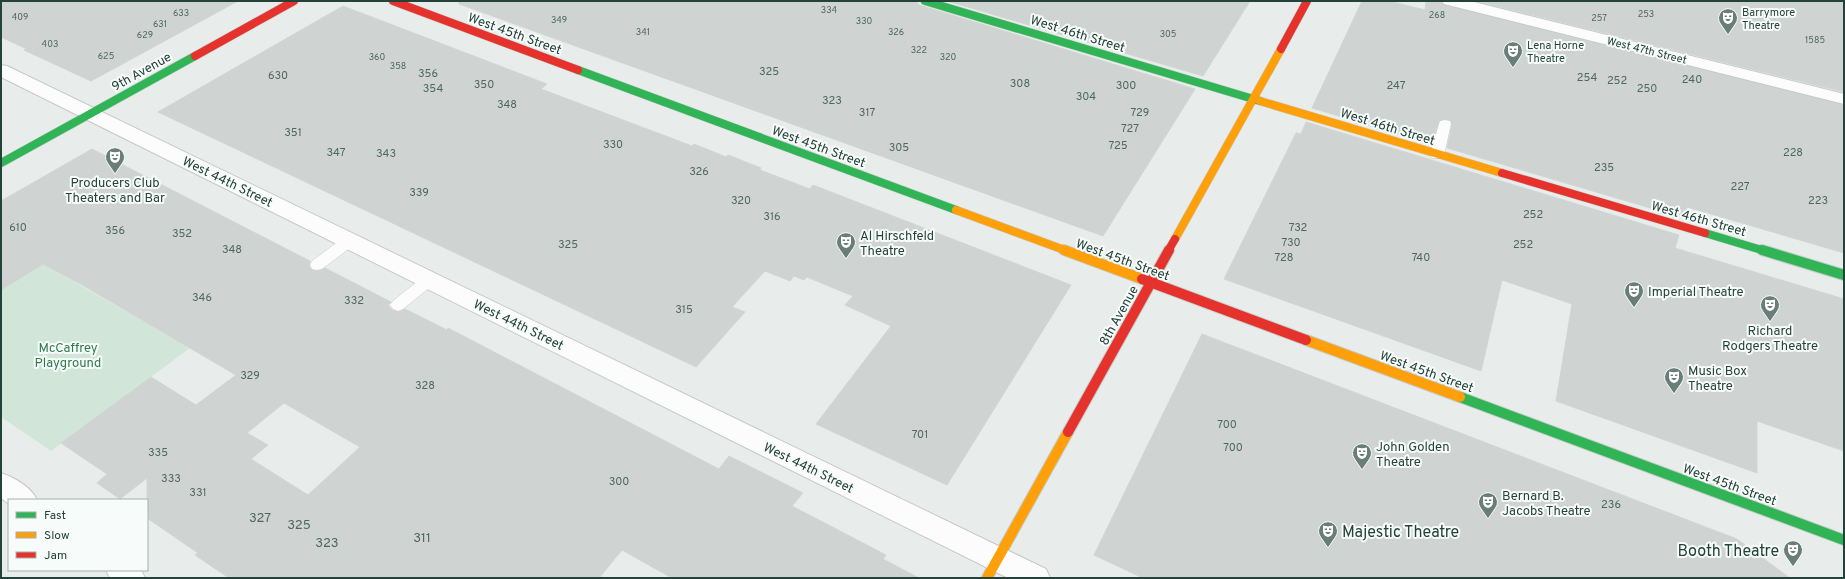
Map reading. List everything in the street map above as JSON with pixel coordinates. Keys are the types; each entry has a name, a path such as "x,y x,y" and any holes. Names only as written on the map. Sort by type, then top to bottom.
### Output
{"main road":[{"name":"9th Avenue","path":"1,163 294,1"},
{"name":"West 45th Street","path":"393,1 1844,540"},
{"name":"West 46th Street","path":"925,1 1437,155 1844,275"},
{"name":"8th Avenue","path":"992,568 1307,1"}],"street":[{"name":"West 47th Street","path":"1450,1 1844,99"},
{"name":"West 44th Street","path":"1,70 429,280 992,568 1036,578"},
{"path":"1,484 23,499"},
{"path":"121,571 131,578"}],"lane":[{"path":"1437,155 1445,124"},
{"path":"317,264 349,241"},
{"path":"398,306 429,280"}],"green space":[{"name":"McCaffrey Playground","path":"43,264 190,348 51,451 1,417 1,277"}],"building":[{"path":"1,1 238,1 91,81 24,50 27,49 1,37"},
{"path":"459,1 916,1 919,5 1195,89 1103,236 459,4"},
{"path":"947,1 1250,1 1203,76"},
{"path":"1362,1 1389,1 1425,10 1426,1 1441,1 1444,5 1844,105 1844,253 1687,207 1684,218 1447,148 1452,124 1450,120 1445,119 1439,121 1432,144 1312,108"},
{"path":"1476,1 1844,1 1844,92"},
{"path":"343,6 547,84 541,89 692,146 694,144 726,157 728,155 761,168 760,170 810,189 813,185 1071,285 947,485 816,424 891,326 845,305 853,296 807,277 804,280 794,276 790,281 765,271 732,307 745,312 696,367 158,112"},
{"path":"1306,122 1679,235 1675,248 1844,299 1844,451 1757,421 1757,473 1556,401 1572,304 1502,280 1481,371 1224,279 1296,133 1301,134"},
{"path":"92,149 310,261 309,266 312,270 317,271 325,268 391,302 388,305 392,310 399,312 405,309 447,330 448,328 719,469 729,456 803,493 792,506 886,555 883,559 919,578 672,578 622,550 599,578 229,578 195,555 198,553 148,519 147,478 120,499 97,483 107,474 61,443 151,377 196,405 236,375 84,286 43,264 1,290 1,201","holes":["284,403 360,447 308,495 251,459 268,445 247,433"]},
{"path":"1202,334 1737,539 1790,578 1143,578 1094,555"}],"traffic: fast":[{"path":"925,1 1260,101"},
{"path":"1,163 195,56"},
{"path":"578,70 956,210"},
{"path":"1705,233 1844,275"},
{"path":"1460,397 1844,540"}],"traffic: slow":[{"path":"1175,239 1281,49"},
{"path":"1260,101 1502,173"},
{"path":"956,210 1142,279"},
{"path":"1306,340 1460,397"},
{"path":"987,578 1068,432"}],"traffic: jam":[{"path":"195,56 294,1"},
{"path":"393,1 578,70"},
{"path":"1281,49 1307,1"},
{"path":"1502,173 1705,233"},
{"path":"1068,432 1175,239"},
{"path":"1142,279 1306,340"}],"place":[{"name":"Barrymore Theatre","path":"1728,35"},
{"name":"Lena Horne Theatre","path":"1513,68"},
{"name":"Producers Club Theaters and Bar","path":"115,174"},
{"name":"Al Hirschfeld Theatre","path":"846,259"},
{"name":"Imperial Theatre","path":"1634,308"},
{"name":"Richard Rodgers Theatre","path":"1770,322"},
{"name":"Music Box Theatre","path":"1674,394"},
{"name":"John Golden Theatre","path":"1362,470"},
{"name":"Bernard B. Jacobs Theatre","path":"1488,519"},
{"name":"Majestic Theatre","path":"1328,548"},
{"name":"Booth Theatre","path":"1793,567"}]}
